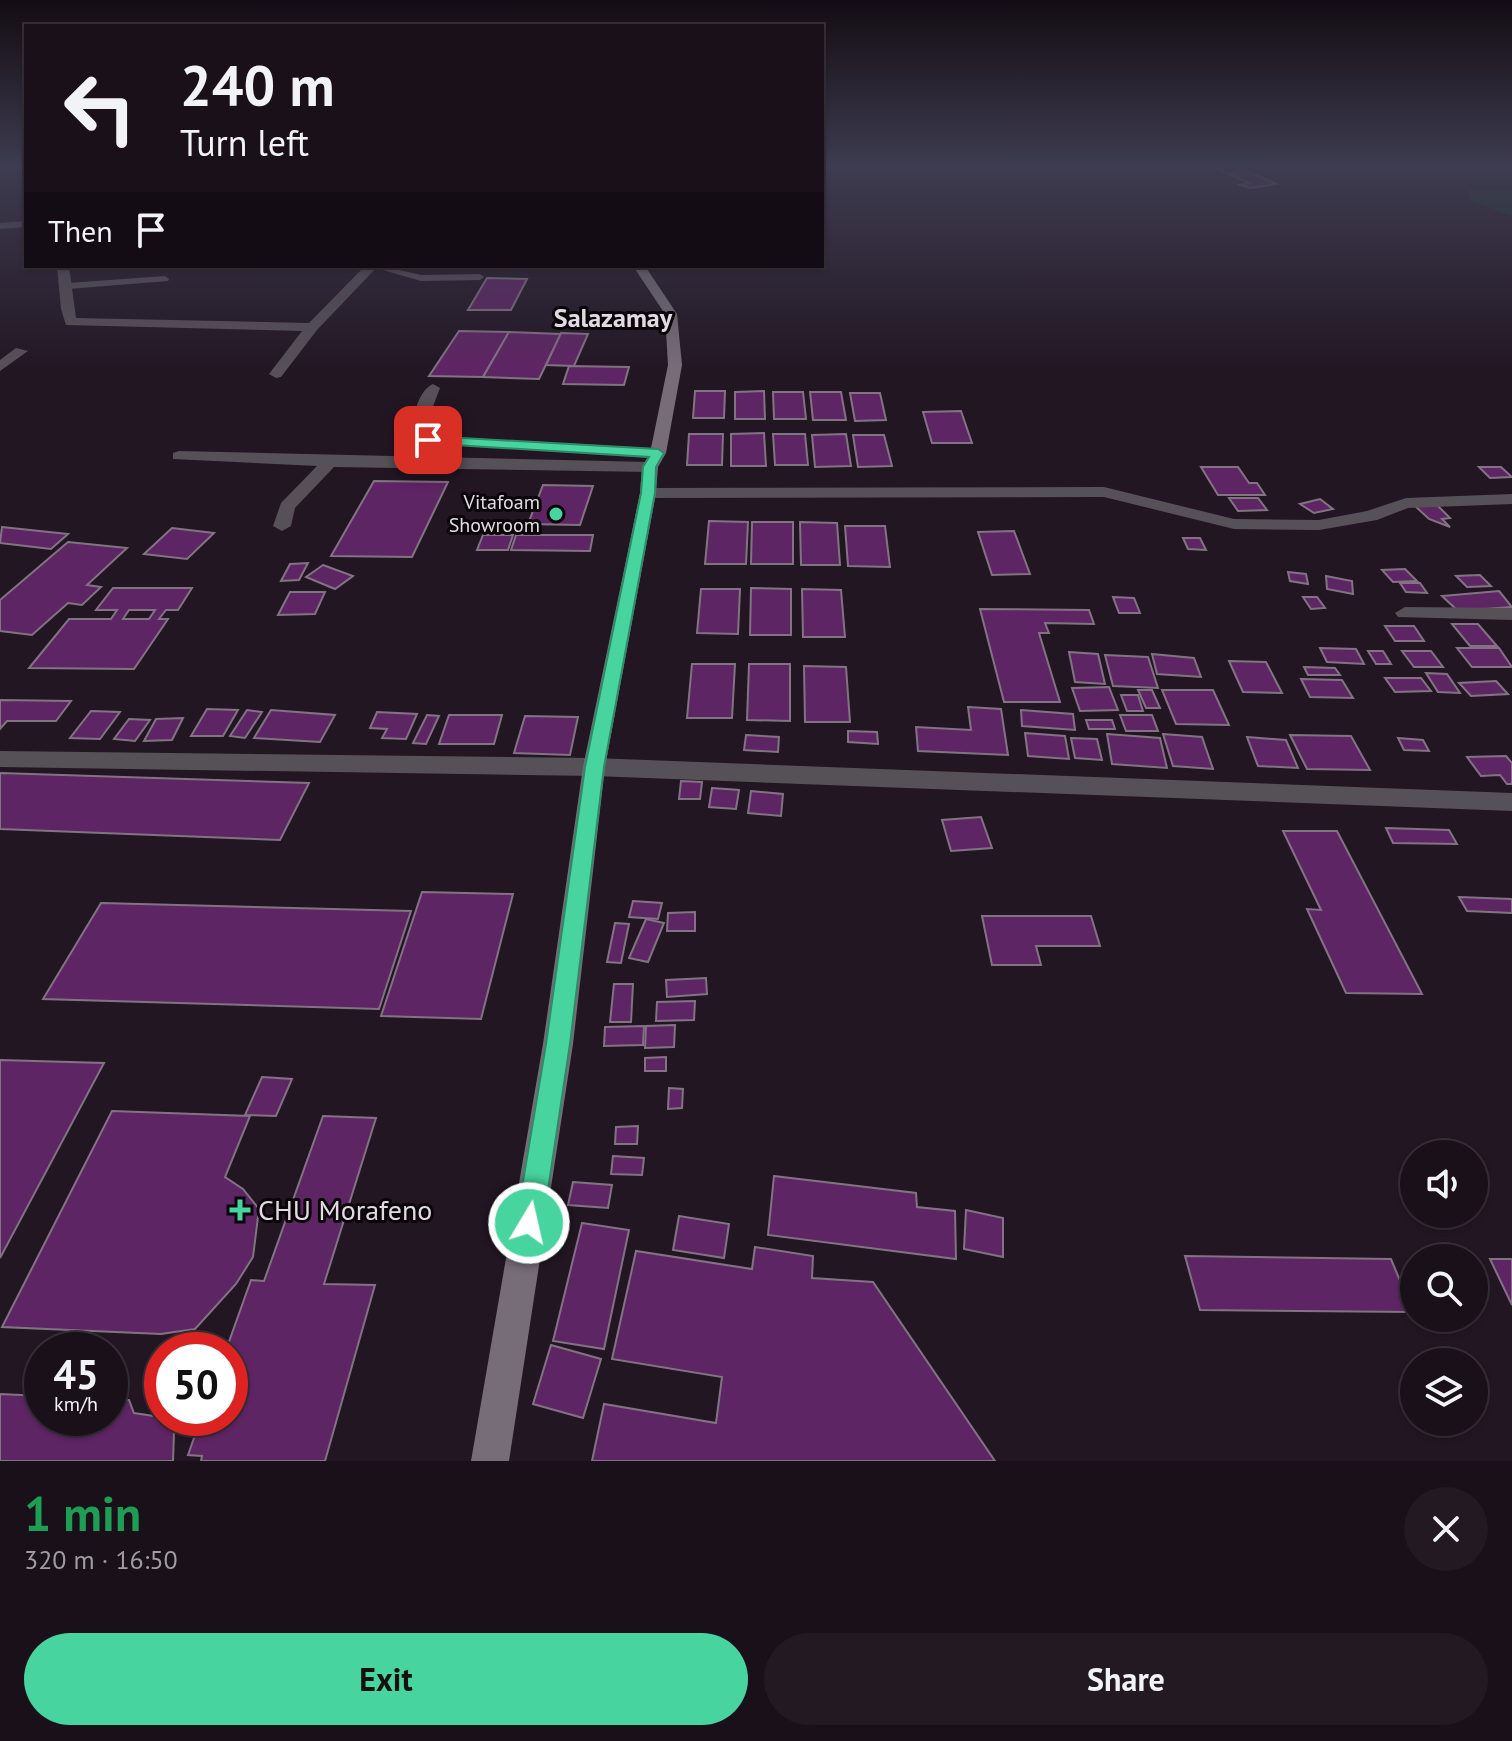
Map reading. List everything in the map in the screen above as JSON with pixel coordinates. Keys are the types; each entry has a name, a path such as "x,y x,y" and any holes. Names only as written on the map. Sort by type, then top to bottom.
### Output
{"main road":[{"path":"490,1461 558,1044 594,767 675,365 671,314 640,268"}],"street":[{"path":"64,268 68,286 67,315 71,322 312,327"},
{"path":"276,374 312,327 370,268"},
{"path":"0,367 21,351"},
{"path":"433,388 418,425 421,437 428,440 654,460"},
{"path":"179,456 330,462 654,460"},
{"path":"282,526 287,507 330,462"},
{"path":"648,493 1104,492 1234,524 1319,525 1371,516 1406,503 1512,499"},
{"path":"1405,613 1512,614"},
{"path":"0,759 594,767 1512,802"}],"lane":[{"path":"380,268 421,278 480,277"},
{"path":"68,286 165,279"}],"building":[{"path":"487,278 527,279 511,310 468,310"},
{"path":"459,331 509,332 483,377 429,376"},
{"path":"509,332 561,334 539,379 483,377"},
{"path":"561,333 588,334 574,366 546,365"},
{"path":"569,366 629,367 624,385 563,384"},
{"path":"695,391 725,391 724,418 693,418"},
{"path":"764,391 765,419 735,419 735,392"},
{"path":"773,392 803,392 806,419 774,419"},
{"path":"810,392 841,392 846,420 813,420"},
{"path":"850,393 880,393 886,420 855,421"},
{"path":"961,411 972,443 932,443 923,412"},
{"path":"764,433 766,466 731,466 731,434"},
{"path":"689,434 723,434 722,465 687,465"},
{"path":"773,434 805,434 808,465 775,465"},
{"path":"846,434 851,466 815,467 812,435"},
{"path":"853,435 884,435 892,466 858,467"},
{"path":"1201,467 1238,467 1249,483 1257,483 1265,495 1218,495"},
{"path":"1479,467 1501,467 1512,477 1490,478"},
{"path":"374,481 448,482 412,557 331,556"},
{"path":"543,485 593,486 580,525 528,524"},
{"path":"1229,498 1258,498 1267,510 1238,511"},
{"path":"1320,499 1333,509 1314,513 1300,504"},
{"path":"1437,505 1450,518 1442,519 1450,527 1429,519 1415,506"},
{"path":"709,521 748,522 746,564 705,564"},
{"path":"752,522 793,522 793,564 751,564"},
{"path":"800,522 837,523 840,565 801,565"},
{"path":"845,526 885,526 890,567 848,566"},
{"path":"2,527 68,534 51,549 0,543"},
{"path":"172,528 214,533 187,559 144,554"},
{"path":"1014,531 1030,574 992,575 978,532"},
{"path":"483,535 513,535 508,550 477,550"},
{"path":"516,535 593,535 590,551 511,550"},
{"path":"1183,538 1200,538 1206,550 1188,549"},
{"path":"68,542 127,548 87,585 101,587 82,605 68,603 32,635 0,631 0,600"},
{"path":"308,563 299,580 281,581 290,564"},
{"path":"323,565 353,576 335,589 306,577"},
{"path":"1405,569 1417,581 1393,582 1382,570"},
{"path":"1288,572 1306,574 1308,584 1290,581"},
{"path":"1480,575 1491,586 1467,587 1456,576"},
{"path":"1326,576 1352,581 1353,594 1327,589"},
{"path":"1400,583 1420,583 1427,593 1406,592"},
{"path":"113,588 192,588 178,610 166,610 159,619 168,619 134,669 29,668 69,619 111,619 117,610 96,610","holes":["129,610 155,610 149,619 123,619"]},
{"path":"751,588 791,589 791,635 750,635"},
{"path":"701,589 740,589 738,634 697,633"},
{"path":"802,589 841,590 845,637 803,637"},
{"path":"1499,591 1512,607 1458,611 1442,596"},
{"path":"290,592 325,592 315,614 278,615"},
{"path":"1113,597 1134,598 1140,613 1119,613"},
{"path":"1303,597 1317,597 1325,608 1311,609"},
{"path":"980,609 1089,610 1094,624 1045,623 1049,633 1039,633 1060,702 1004,702"},
{"path":"1452,624 1478,624 1497,646 1470,646"},
{"path":"1385,626 1414,626 1424,641 1395,641"},
{"path":"1320,648 1356,649 1364,664 1327,662"},
{"path":"1457,648 1499,648 1512,667 1472,667"},
{"path":"1368,651 1383,651 1391,664 1376,664"},
{"path":"1402,651 1431,651 1443,667 1414,667"},
{"path":"1069,652 1098,654 1105,684 1075,682"},
{"path":"1152,654 1194,658 1201,677 1157,674"},
{"path":"1105,655 1148,657 1158,688 1113,686"},
{"path":"1229,661 1266,662 1282,693 1243,692"},
{"path":"692,664 735,664 732,718 687,718"},
{"path":"749,664 790,664 790,721 747,720"},
{"path":"804,666 846,667 850,722 805,722"},
{"path":"1304,667 1335,668 1340,675 1308,675"},
{"path":"1426,673 1447,674 1460,693 1438,692"},
{"path":"1385,678 1421,678 1431,691 1395,692"},
{"path":"1301,679 1342,680 1353,698 1310,697"},
{"path":"1496,681 1508,694 1471,696 1459,683"},
{"path":"1109,687 1118,710 1080,711 1072,688"},
{"path":"1138,690 1152,690 1160,708 1146,708"},
{"path":"1162,690 1213,690 1229,725 1176,724"},
{"path":"1121,695 1138,695 1143,711 1127,711"},
{"path":"0,700 71,701 56,721 7,721 0,729"},
{"path":"968,707 1001,709 1008,755 918,751 916,727 971,730"},
{"path":"207,709 238,710 223,736 191,736"},
{"path":"247,710 262,712 245,738 230,736"},
{"path":"271,710 335,715 320,742 254,738"},
{"path":"1021,710 1073,714 1075,730 1022,726"},
{"path":"91,711 120,712 100,739 70,738"},
{"path":"377,712 417,714 406,739 382,738 387,729 370,728"},
{"path":"427,715 439,716 426,744 413,743"},
{"path":"449,715 502,715 494,744 439,744"},
{"path":"1120,715 1152,715 1158,731 1126,731"},
{"path":"525,716 578,717 570,755 514,753"},
{"path":"183,718 172,740 144,741 156,719"},
{"path":"129,719 150,720 135,741 114,739"},
{"path":"1086,720 1112,720 1115,729 1089,729"},
{"path":"848,731 877,732 878,744 848,742"},
{"path":"1025,733 1065,736 1069,759 1028,756"},
{"path":"1107,734 1160,738 1167,768 1112,764"},
{"path":"1163,734 1202,737 1213,769 1173,766"},
{"path":"746,735 779,737 778,752 744,750"},
{"path":"1290,735 1351,736 1370,770 1307,769"},
{"path":"1247,737 1286,740 1298,768 1258,766"},
{"path":"1071,738 1097,739 1102,760 1075,758"},
{"path":"1398,738 1423,740 1429,751 1404,750"},
{"path":"1506,756 1512,763 1512,784 1507,784 1500,775 1481,776 1467,757"},
{"path":"0,773 309,783 280,840 0,829"},
{"path":"681,781 702,782 700,799 679,799"},
{"path":"712,788 739,790 736,809 709,807"},
{"path":"751,791 783,794 781,816 748,813"},
{"path":"981,817 992,848 951,851 942,820"},
{"path":"1386,828 1449,830 1457,844 1393,843"},
{"path":"1283,831 1337,831 1422,994 1346,993 1307,909 1321,910"},
{"path":"422,892 513,894 481,1019 381,1016"},
{"path":"1459,897 1512,899 1512,913 1467,911"},
{"path":"633,901 662,903 658,919 629,917"},
{"path":"101,903 411,911 379,1009 43,999"},
{"path":"695,912 695,931 667,931 668,913"},
{"path":"982,916 1091,916 1100,946 1036,946 1041,965 992,965"},
{"path":"646,919 664,923 648,962 629,958"},
{"path":"615,923 629,924 621,963 607,962"},
{"path":"706,978 707,994 667,997 666,980"},
{"path":"614,984 633,984 631,1022 610,1022"},
{"path":"695,1001 694,1020 656,1021 657,1002"},
{"path":"675,1025 674,1047 645,1048 646,1026"},
{"path":"644,1026 643,1045 604,1046 605,1027"},
{"path":"666,1057 666,1071 645,1071 645,1058"},
{"path":"0,1060 104,1063 0,1258"},
{"path":"262,1077 292,1079 276,1116 245,1115"},
{"path":"669,1088 683,1089 682,1108 668,1109"},
{"path":"112,1111 250,1116 225,1177 243,1189 259,1209 253,1257 236,1284 195,1329 144,1333 2,1327"},
{"path":"323,1116 376,1118 324,1284 375,1285 325,1461 201,1461 202,1456 188,1455 195,1436 248,1436 248,1332 232,1332 251,1280 264,1281"},
{"path":"638,1126 637,1144 615,1144 616,1127"},
{"path":"613,1156 644,1158 642,1175 611,1174"},
{"path":"774,1176 916,1193 917,1207 955,1211 956,1259 768,1235"},
{"path":"573,1182 612,1185 608,1208 568,1205"},
{"path":"966,1210 1003,1218 1003,1257 964,1249"},
{"path":"679,1216 729,1224 724,1258 673,1250"},
{"path":"582,1223 629,1230 604,1349 553,1341"},
{"path":"755,1247 813,1256 812,1278 873,1282 995,1461 592,1461 604,1404 716,1423 722,1377 612,1359 636,1251 752,1269"},
{"path":"1185,1256 1391,1259 1400,1281 1400,1312 1200,1310"},
{"path":"1490,1259 1512,1259 1512,1305"},
{"path":"551,1345 601,1359 583,1418 533,1404"},
{"path":"0,1394 24,1395 24,1436 128,1436 128,1400 134,1413 144,1415 144,1436 174,1436 173,1461 0,1461"}],"place":[{"name":"Vitafoam Showroom","path":"556,514"},
{"name":"CHU Morafeno","path":"240,1210"}],"district":[{"name":"Salazamay","path":"613,318"}],"route":[{"path":"428,440 658,453 650,467 648,493 594,767 558,1044 529,1223"}]}
